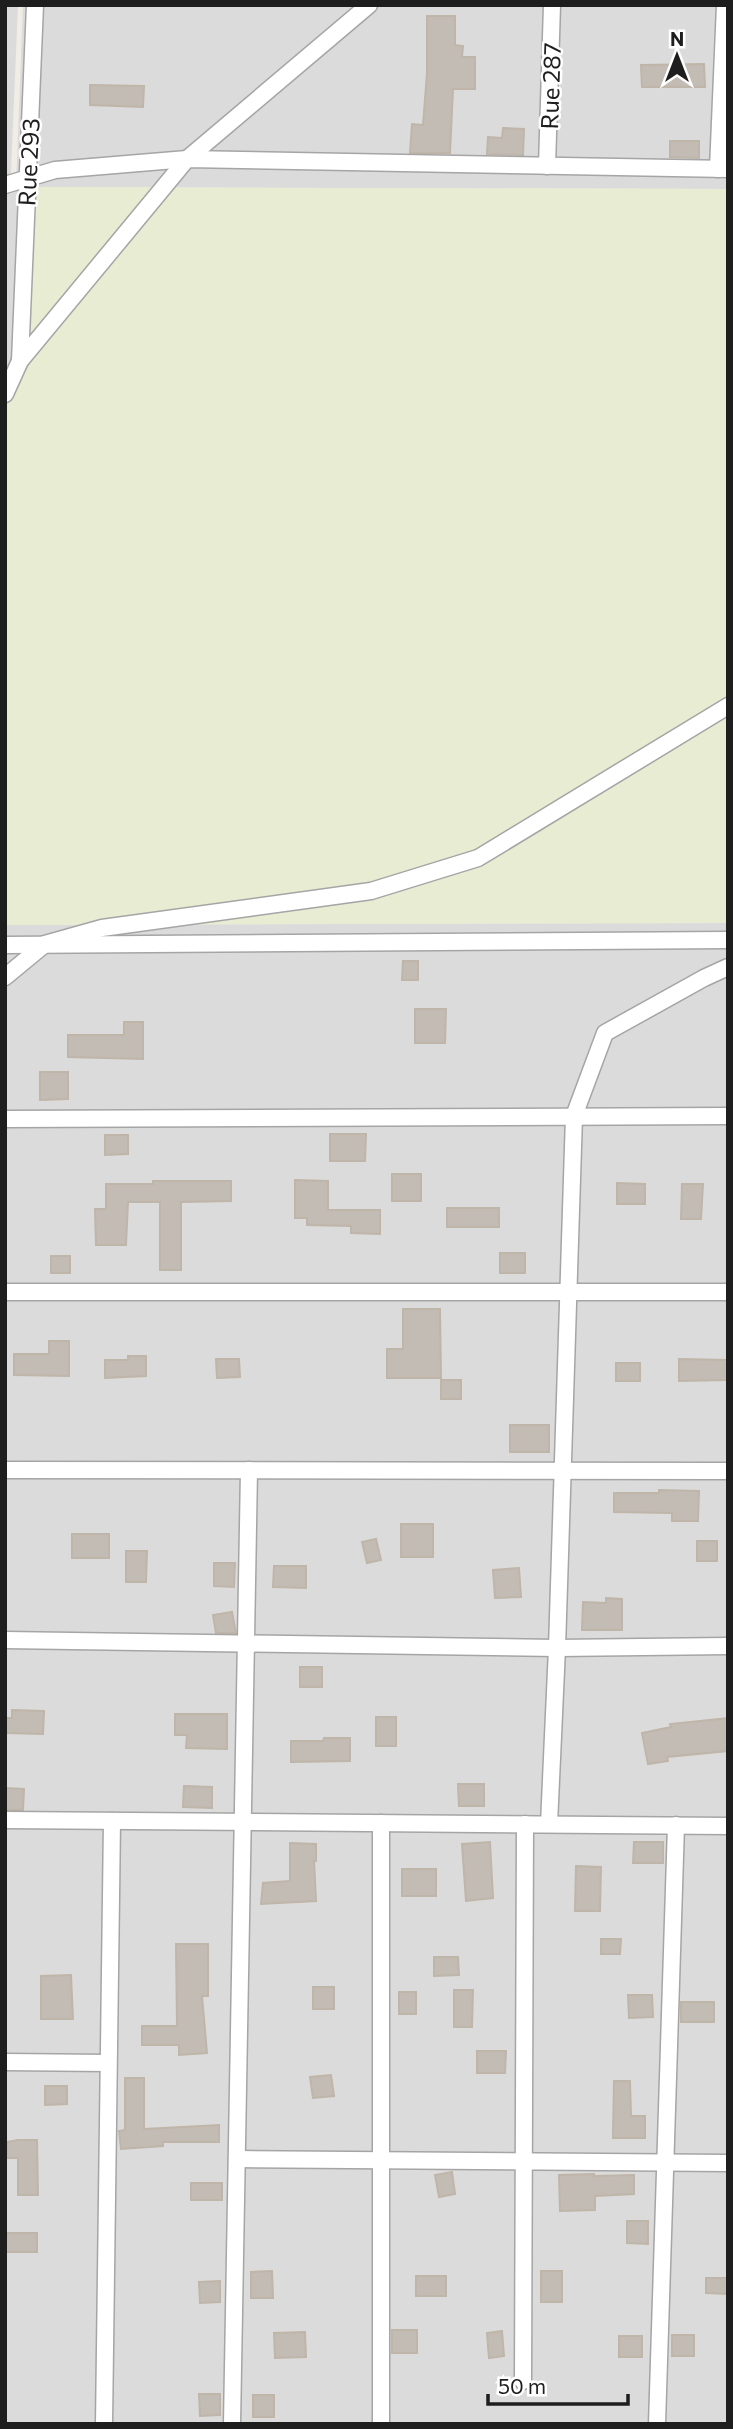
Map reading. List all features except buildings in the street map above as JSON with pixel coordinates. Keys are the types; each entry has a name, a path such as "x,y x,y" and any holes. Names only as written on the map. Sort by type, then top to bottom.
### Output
{"street":[{"name":"Rue 293","path":"20,361 35,5"},
{"path":"5,394 20,361 187,159 369,5"},
{"name":"Rue 287","path":"548,166 552,5"},
{"path":"5,185 55,170 187,159 723,169 725,5"},
{"path":"5,977 46,944 102,928 371,891 478,858 728,706"},
{"path":"5,944 728,940"},
{"path":"549,1824 573,1116 605,1033 728,967"},
{"path":"5,1119 728,1116"},
{"path":"5,1292 728,1292"},
{"path":"5,1470 728,1471"},
{"path":"232,2424 248,1470"},
{"path":"5,1640 557,1648 728,1646"},
{"path":"5,1820 728,1826"},
{"path":"104,2424 111,1821"},
{"path":"381,1823 381,2424"},
{"path":"523,2382 525,1824"},
{"path":"657,2424 676,1825"},
{"path":"5,2062 108,2063"},
{"path":"237,2159 728,2163"}],"shaded area":[{"path":"5,5 18,5 10,194 25,188 16,187 23,5 728,5 728,189 27,187 20,361 5,394"},
{"path":"728,923 728,2424 5,2424 5,925"}],"green space":[{"path":"27,187 728,189 728,923 5,925 5,394 20,361"}]}
